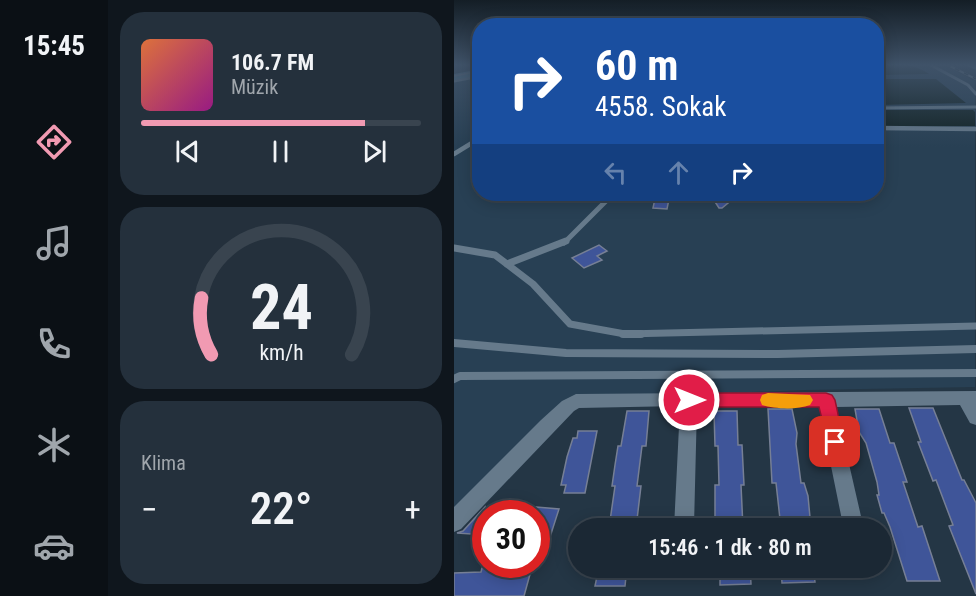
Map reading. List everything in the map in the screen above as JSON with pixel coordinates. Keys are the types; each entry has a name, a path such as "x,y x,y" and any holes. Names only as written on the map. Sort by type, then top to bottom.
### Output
{"street":[{"path":"454,522 547,425 576,401 971,398 976,418"},
{"path":"684,518 689,400"},
{"path":"826,400 851,518"}],"lane":[{"path":"884,108 976,107"},
{"path":"884,128 976,129"},
{"path":"454,154 472,143"},
{"path":"507,264 563,244 606,201"},
{"path":"454,248 495,255 533,284 570,324 625,334 976,326"},
{"path":"454,343 577,353 778,354 976,349"},
{"path":"454,379 460,376 976,373"}],"shaded area":[{"path":"454,92 472,92 472,201 884,201 884,92 975,92 975,387 806,390 570,399 454,518"},
{"path":"884,92 952,92 966,103 884,105"},
{"path":"884,110 973,110 975,126 884,127"}],"building":[{"path":"654,201 669,201 667,209 653,208"},
{"path":"714,201 730,201 722,208 719,208"},
{"path":"599,245 607,251 597,256 602,260 584,268 572,258"},
{"path":"909,408 933,408 962,480 976,503 976,594 949,526 953,525 936,480 933,481 918,442 921,442"},
{"path":"768,409 792,409 797,433 796,444 801,483 804,483 808,496 810,518 780,518 776,483 772,483"},
{"path":"855,409 879,409 890,443 894,443 907,482 903,482 918,527 922,526 940,581 907,581 892,533 892,518 886,518 882,513 877,495 879,495 877,482 866,443 859,432"},
{"path":"627,411 649,411 646,446 642,446 637,486 641,486 637,518 610,518 615,486 612,486 615,465 618,446 621,446"},
{"path":"714,411 737,411 738,445 742,445 743,518 715,518 715,485 719,485 718,446 715,446"},
{"path":"578,431 597,431 585,493 564,493 566,485 561,485 567,457 573,438 577,438"},
{"path":"550,508 559,509 550,537"},
{"path":"472,521 472,534 457,533 463,531"},
{"path":"472,572 472,578 529,578 524,596 454,596 454,573"},
{"path":"597,578 626,578 625,586 595,586"},
{"path":"720,578 751,578 751,584 720,585"},
{"path":"782,578 814,578 815,582 782,583"}],"slow traffic":[{"path":"768,400 804,400"}],"route":[{"path":"689,400 826,400 835,442"}]}
